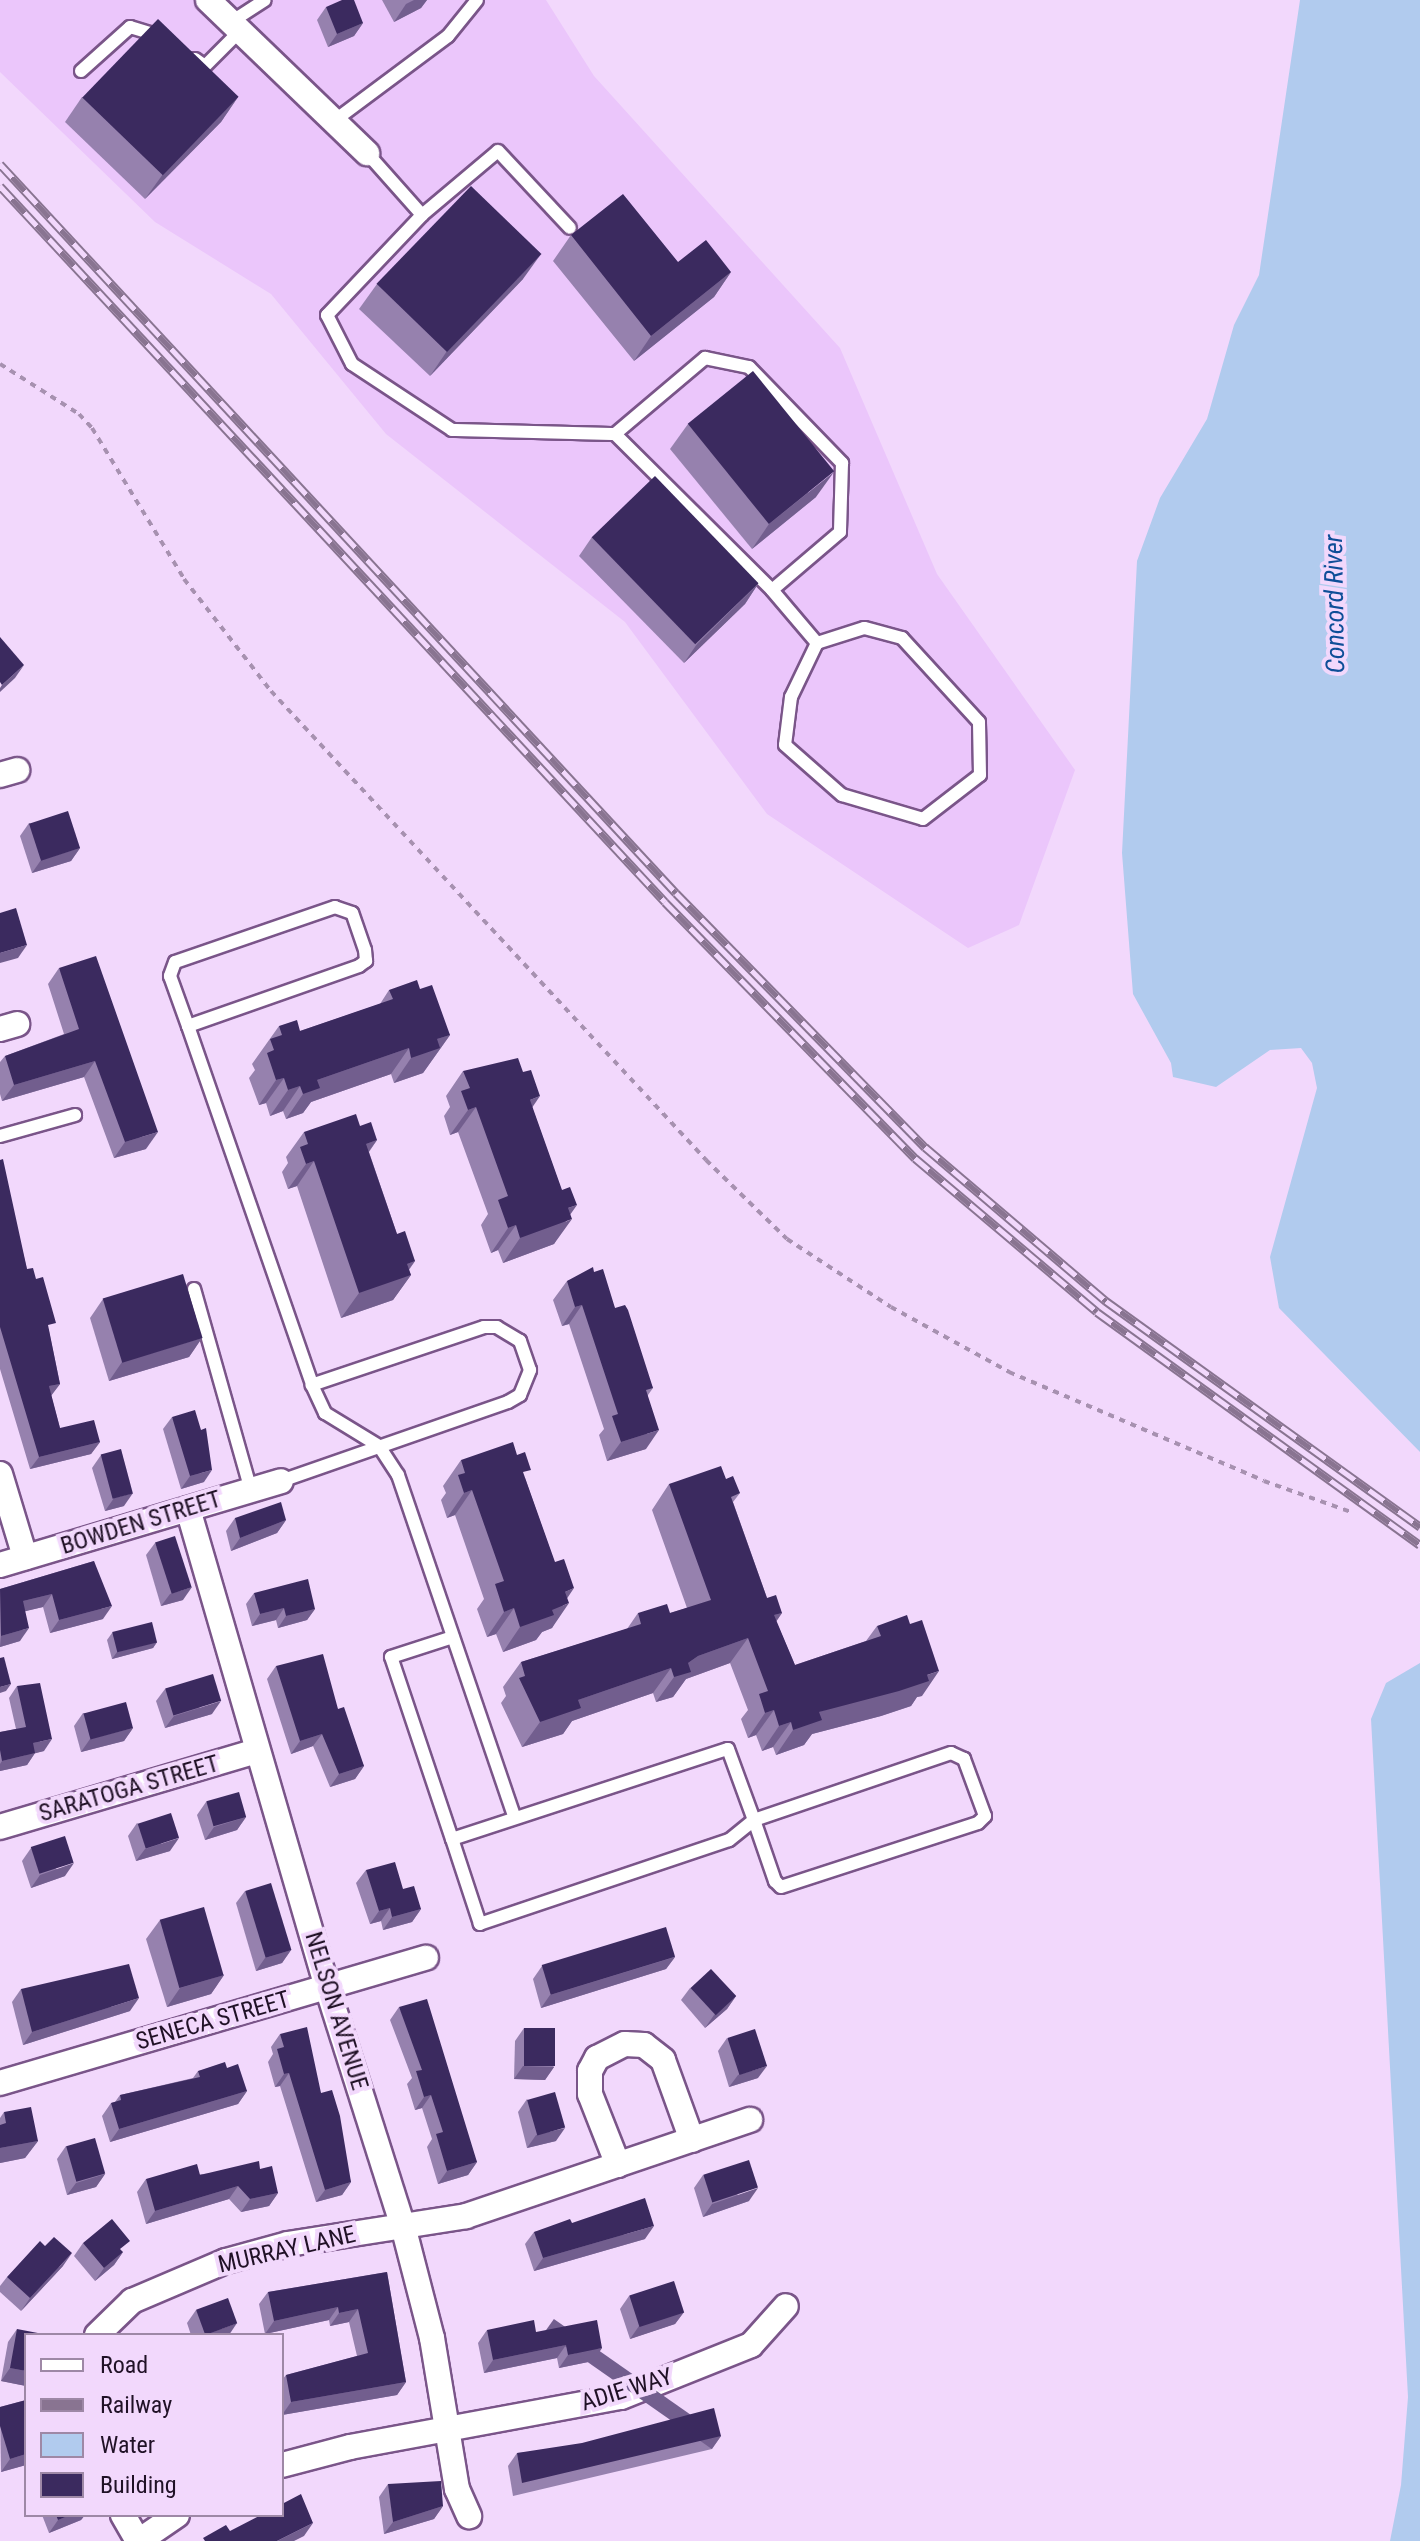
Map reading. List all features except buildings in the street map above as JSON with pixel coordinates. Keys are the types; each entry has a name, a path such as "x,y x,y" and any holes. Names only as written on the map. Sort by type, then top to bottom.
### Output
{"street":[{"path":"208,0 367,153"},
{"path":"0,1474 25,1557"},
{"name":"BOWDEN STREET","path":"0,1565 281,1481"},
{"name":"NELSON AVENUE","path":"188,1509 327,1987 403,2226 432,2338 457,2489 469,2516"},
{"name":"SARATOGA STREET","path":"0,1827 257,1751"},
{"name":"SENECA STREET","path":"0,2083 426,1958"},
{"path":"618,2165 590,2094 590,2071 597,2058 625,2044 644,2045 663,2060 692,2140"},
{"path":"403,2226 466,2216 750,2120"},
{"name":"MURRAY LANE","path":"99,2333 132,2301 181,2277 267,2249 403,2226"},
{"name":"ADIE WAY","path":"284,2465 621,2397 751,2345 786,2306"},
{"path":"124,2517 139,2541 174,2517"}],"lane":[{"path":"81,71 130,27 179,48 205,66 235,26 265,0"},
{"path":"334,121 448,36 477,0"},
{"path":"570,228 498,151 422,215 327,315 352,364 452,430 615,434 705,358 749,367 842,463 840,532 772,590"},
{"path":"367,153 422,215"},
{"path":"615,434 772,590 817,643"},
{"path":"864,628 902,638 979,722 980,775 923,819 842,795 785,745 791,697 817,643 864,628"},
{"path":"188,1026 359,966 366,961 365,950 352,913 335,907 175,962 170,976 312,1385 325,1413 379,1446 398,1475 515,1818"},
{"path":"0,1136 75,1115"},
{"path":"194,1289 251,1490"},
{"path":"281,1481 520,1395 530,1370 520,1341 497,1327 472,1329 312,1385"},
{"path":"452,1839 728,1749 754,1820 775,1881 790,1888 985,1816 959,1752 754,1820 729,1840 480,1924 391,1657 453,1637"}],"path":[{"path":"0,364 79,414 92,428 184,579 271,691 706,1160 787,1239 891,1307 1009,1372 1264,1481 1351,1512"}],"shaded area":[{"path":"0,0 546,0 594,76 840,348 937,574 1075,770 1019,925 968,948 767,814 625,622 386,434 271,294 155,222 0,72"}],"water":[{"name":"Concord River","path":"1300,0 1420,0 1420,1452 1279,1308 1270,1257 1317,1088 1312,1063 1301,1048 1270,1050 1216,1087 1173,1077 1171,1063 1133,994 1122,853 1137,561 1160,498 1207,419 1234,325 1259,275"},
{"path":"1420,1663 1420,2541 1390,2541 1401,2485 1408,2397 1371,1719 1386,1683"}],"railway":[{"path":"0,164 676,893 925,1147 1106,1301 1420,1527"},
{"path":"0,186 665,902 915,1158 1097,1312 1420,1545"}]}
